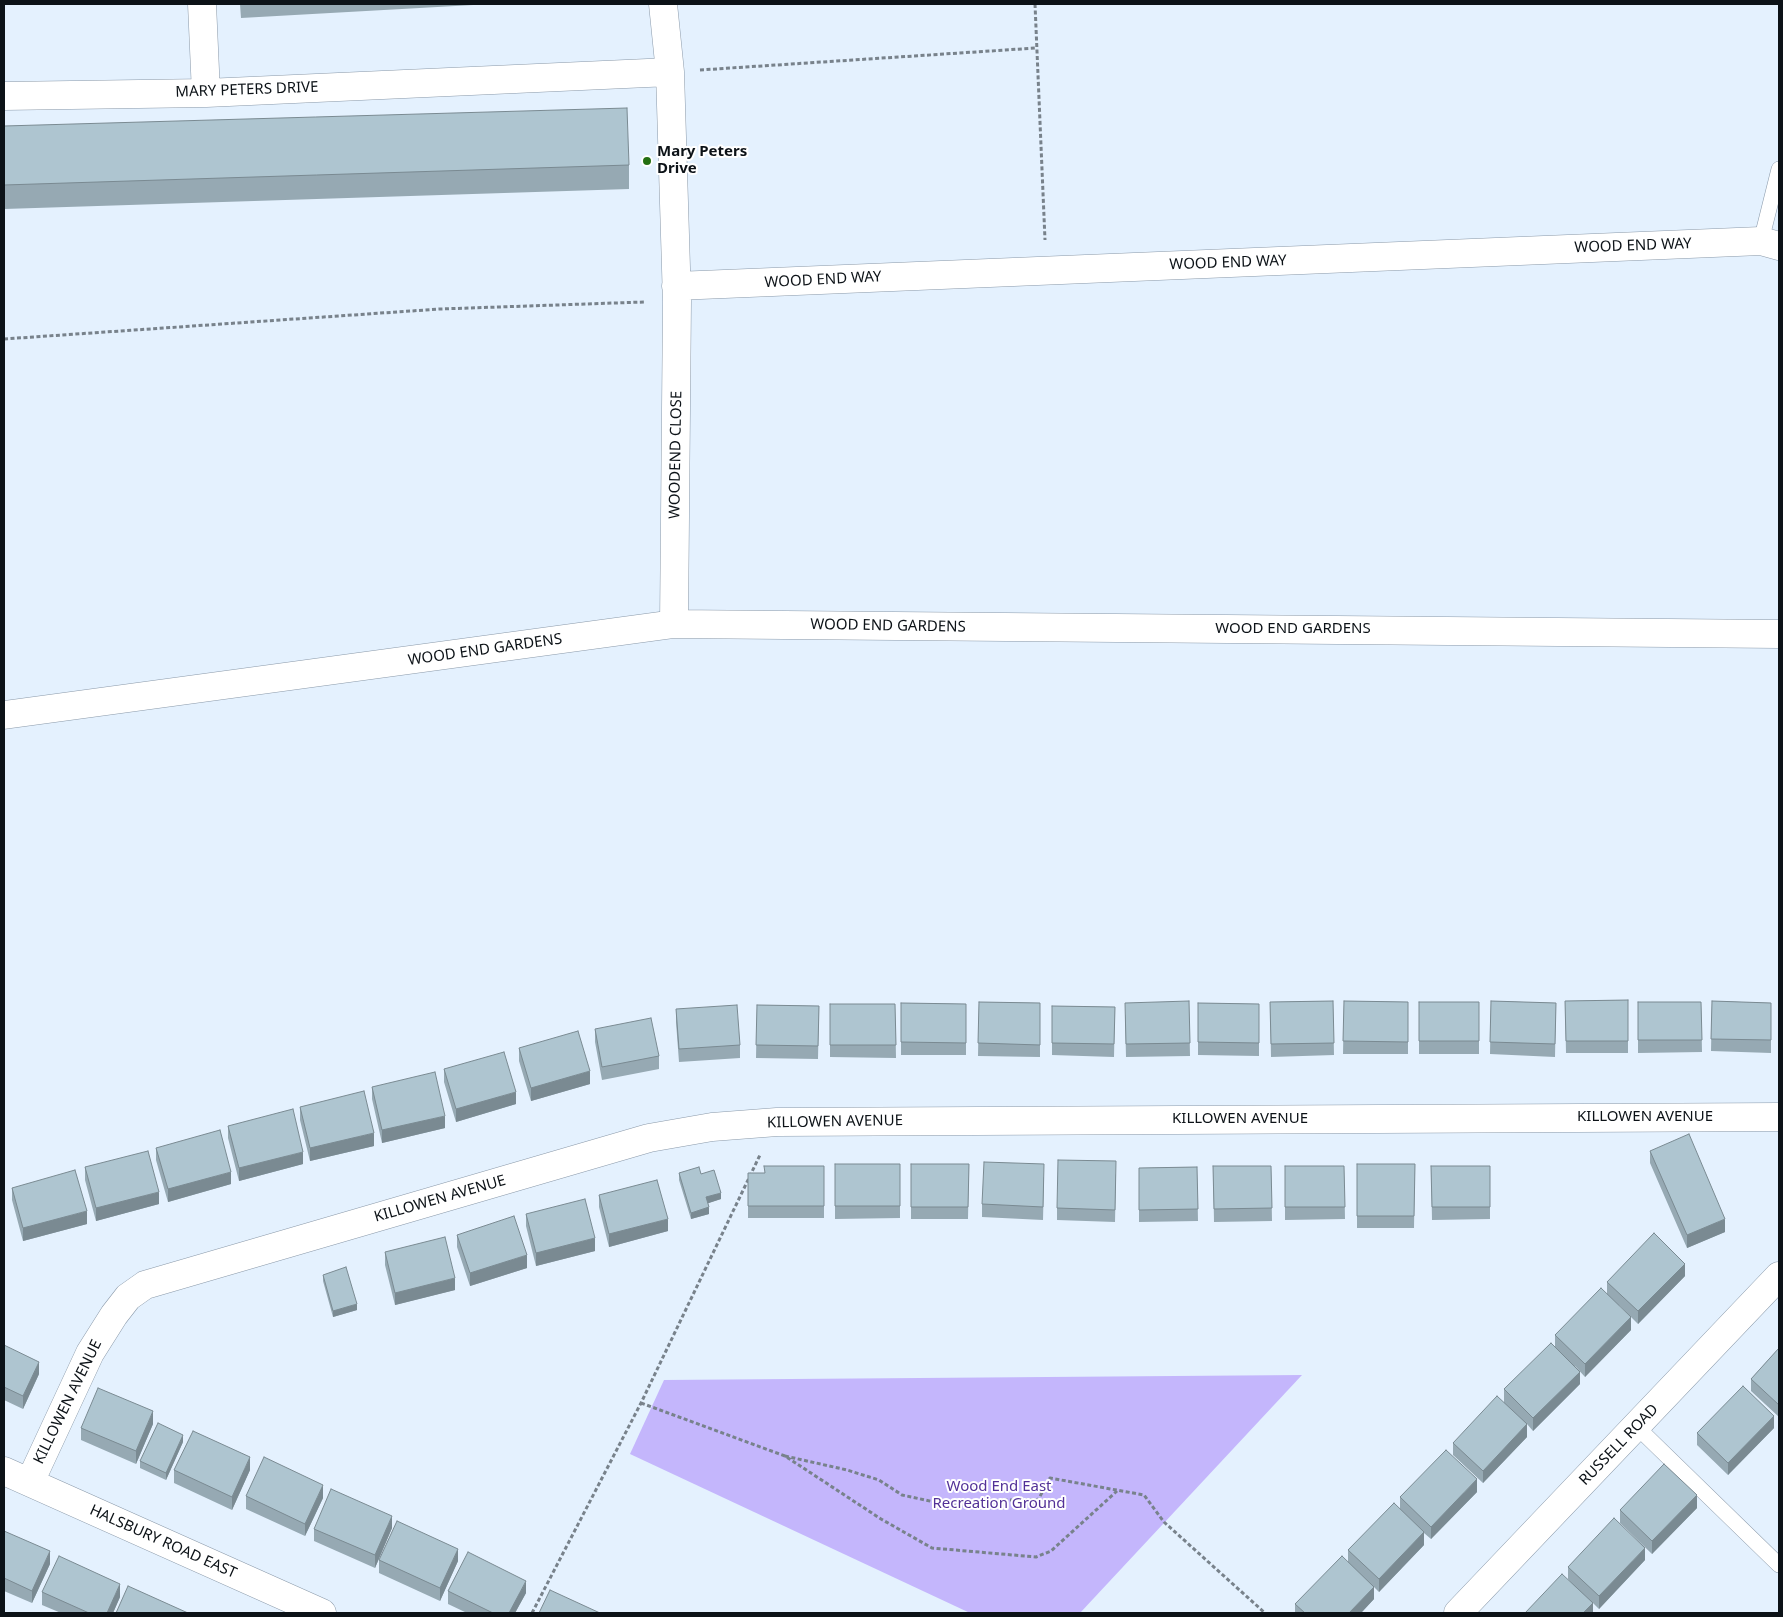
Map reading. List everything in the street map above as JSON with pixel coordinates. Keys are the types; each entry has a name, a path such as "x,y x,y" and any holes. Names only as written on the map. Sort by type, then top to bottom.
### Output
{"street":[{"path":"202,4 206,93"},
{"name":"WOODEND CLOSE","path":"663,4 670,72 676,294 674,624"},
{"name":"MARY PETERS DRIVE","path":"4,96 206,93 670,72"},
{"name":"WOOD END WAY","path":"676,294 1047,270 1770,244"},
{"name":"WOOD END GARDENS","path":"4,715 674,624 1779,634"},
{"name":"KILLOWEN AVENUE","path":"30,1482 90,1353 128,1297 146,1285 649,1138 712,1127 776,1122 1779,1117"},
{"name":"RUSSELL ROAD","path":"1458,1613 1779,1276"},
{"name":"HALSBURY ROAD EAST","path":"4,1471 322,1613"}],"lane":[{"path":"1770,244 1779,169"},
{"path":"1636,1426 1779,1565"}],"path":[{"path":"1035,4 1047,270"},
{"path":"670,72 1036,48"},
{"path":"4,339 676,294"},
{"path":"532,1613 641,1403 776,1122"},
{"path":"641,1403 785,1456 847,1470 879,1480 902,1495 953,1506 1004,1500 1038,1500 1050,1478 1144,1495 1164,1522 1265,1613"},
{"path":"785,1456 881,1519 932,1548 1036,1558 1051,1551 1117,1490"}],"green space":[{"name":"Wood End East Recreation Ground","path":"1302,1375 1080,1613 970,1613 630,1454 664,1380"}],"building":[{"path":"627,108 629,165 4,185 4,126"},
{"path":"1628,1000 1628,1041 1566,1041 1565,1001"},
{"path":"1189,1001 1190,1043 1126,1044 1125,1003"},
{"path":"1333,1001 1334,1043 1271,1044 1270,1002"},
{"path":"1344,1001 1408,1002 1408,1042 1343,1041"},
{"path":"1491,1001 1556,1003 1555,1044 1490,1042"},
{"path":"1712,1001 1771,1003 1771,1040 1711,1039"},
{"path":"979,1002 1040,1003 1040,1045 978,1043"},
{"path":"1419,1002 1479,1002 1479,1041 1419,1041"},
{"path":"1638,1002 1701,1002 1702,1040 1638,1040"},
{"path":"901,1003 966,1004 966,1043 901,1042"},
{"path":"1198,1003 1259,1004 1259,1043 1198,1042"},
{"path":"830,1004 895,1004 896,1045 830,1045"},
{"path":"737,1005 740,1045 679,1049 676,1009"},
{"path":"757,1005 819,1006 818,1046 756,1045"},
{"path":"1052,1006 1115,1007 1114,1044 1052,1043"},
{"path":"651,1018 659,1056 602,1067 595,1029"},
{"path":"578,1031 590,1071 531,1088 519,1048"},
{"path":"504,1052 516,1092 456,1109 444,1069"},
{"path":"435,1072 445,1116 382,1130 372,1087"},
{"path":"364,1091 374,1133 310,1148 300,1107"},
{"path":"293,1109 303,1152 239,1168 228,1126"},
{"path":"220,1130 231,1172 168,1189 156,1148"},
{"path":"1689,1134 1725,1219 1687,1235 1650,1151"},
{"path":"148,1151 159,1192 96,1208 85,1167"},
{"path":"1058,1160 1116,1161 1115,1210 1057,1208"},
{"path":"984,1162 1044,1164 1043,1207 982,1204"},
{"path":"835,1164 900,1164 900,1206 835,1206"},
{"path":"911,1164 969,1164 968,1207 911,1207"},
{"path":"1357,1164 1415,1164 1414,1216 1357,1216"},
{"path":"764,1166 824,1166 824,1206 748,1206 748,1173 765,1173"},
{"path":"1213,1166 1271,1166 1272,1208 1214,1209"},
{"path":"1285,1166 1344,1166 1345,1207 1285,1207"},
{"path":"1431,1166 1490,1166 1490,1207 1432,1207"},
{"path":"699,1167 701,1174 714,1170 721,1193 706,1197 709,1207 691,1213 679,1173"},
{"path":"1197,1167 1198,1209 1139,1210 1139,1168"},
{"path":"75,1170 87,1211 23,1228 12,1188"},
{"path":"657,1180 668,1219 609,1234 599,1195"},
{"path":"585,1199 595,1238 536,1253 526,1214"},
{"path":"514,1216 527,1255 470,1273 457,1235"},
{"path":"1654,1233 1685,1264 1638,1311 1607,1282"},
{"path":"445,1237 455,1278 395,1293 385,1252"},
{"path":"346,1267 357,1304 333,1311 323,1275"},
{"path":"1601,1288 1631,1317 1585,1364 1555,1335"},
{"path":"1551,1343 1580,1372 1533,1418 1504,1389"},
{"path":"4,1345 39,1362 23,1396 4,1387"},
{"path":"1779,1348 1779,1405 1751,1379"},
{"path":"1743,1386 1774,1416 1728,1463 1697,1433"},
{"path":"98,1388 153,1411 136,1451 81,1428"},
{"path":"1497,1396 1527,1424 1483,1471 1453,1443"},
{"path":"158,1423 183,1435 166,1473 140,1461"},
{"path":"193,1431 250,1457 232,1497 174,1470"},
{"path":"1446,1450 1477,1479 1431,1527 1400,1497"},
{"path":"264,1457 323,1485 305,1524 246,1496"},
{"path":"1664,1464 1697,1495 1652,1541 1620,1510"},
{"path":"331,1489 392,1516 375,1555 314,1529"},
{"path":"1394,1503 1424,1532 1379,1579 1348,1550"},
{"path":"1614,1518 1645,1548 1599,1596 1568,1567"},
{"path":"397,1521 458,1549 440,1588 379,1560"},
{"path":"4,1531 50,1551 32,1591 4,1578"},
{"path":"468,1552 526,1581 509,1613 493,1613 448,1591"},
{"path":"59,1556 120,1584 107,1613 89,1613 42,1592"},
{"path":"1342,1556 1374,1587 1349,1613 1305,1613 1295,1604"},
{"path":"1562,1574 1593,1603 1583,1613 1525,1613"},
{"path":"128,1586 188,1613 116,1613"},
{"path":"550,1590 600,1613 539,1613"}],"place":[{"name":"Mary Peters Drive","path":"647,161"}]}
